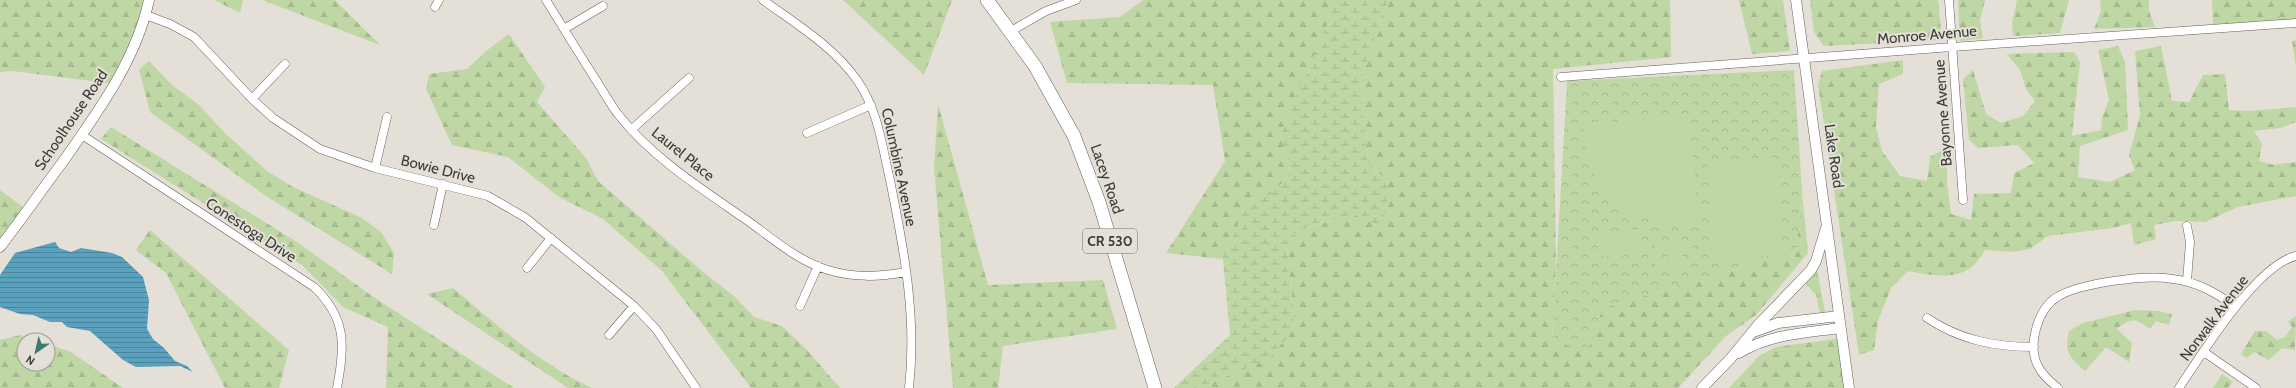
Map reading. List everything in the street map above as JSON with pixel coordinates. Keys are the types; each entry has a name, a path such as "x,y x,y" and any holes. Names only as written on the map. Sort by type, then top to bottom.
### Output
{"main road":[{"name":"CR 530","path":"986,0 1011,31"},
{"name":"Lacey Road","path":"1011,31 1055,98 1074,136 1093,184 1155,388"}],"street":[{"name":"Schoolhouse Road","path":"0,247 82,135 119,76 146,15 149,0"},
{"name":"Laurel Place","path":"546,0 616,112 631,130 686,178 785,248 818,266 856,276 883,276 906,272"},
{"name":"Columbine Avenue","path":"763,0 838,55 857,81 871,105 878,126 897,216 906,272 912,324 909,388"},
{"path":"1011,31 1046,11 1076,0"},
{"name":"Lake Road","path":"1796,0 1828,222 1840,328 1849,388"},
{"name":"Bayonne Avenue","path":"1949,0 1963,200"},
{"path":"564,29 603,6"},
{"name":"Bowie Drive","path":"146,15 170,24 194,37 252,99 274,118 320,149 375,168 471,190 500,202 526,218 634,306 656,329 696,388"},
{"name":"Monroe Avenue","path":"1561,77 1804,60 1952,47 2296,23"},
{"path":"252,99 285,64"},
{"path":"631,130 689,78"},
{"path":"807,133 871,105"},
{"path":"375,168 387,117"},
{"name":"Conestoga Drive","path":"82,135 322,294 337,320 343,342 343,353 337,388"},
{"path":"434,225 443,184"},
{"path":"1702,388 1811,270 1818,254 1828,222"},
{"path":"2187,226 2190,242 2187,281"},
{"path":"527,268 552,238"},
{"name":"Norwalk Avenue","path":"2179,388 2236,307 2256,284 2276,266 2296,256"},
{"path":"800,306 818,266"},
{"path":"2058,388 2044,375 2037,364 2034,347 2039,321 2057,298 2074,290 2141,277 2187,281 2207,288 2236,307"},
{"path":"609,335 634,306"},
{"path":"1752,333 1778,323 1839,316"},
{"path":"1927,318 1969,340 2015,347 2034,347"},
{"path":"1731,358 1753,344 1764,340 1840,328"},
{"path":"2204,352 2256,388"}],"green space":[{"path":"0,0 146,0 115,84 13,71 0,72"},
{"path":"214,0 243,0 240,13"},
{"path":"262,0 335,0 380,45"},
{"path":"843,0 952,0 924,75"},
{"path":"1143,0 1327,0 1332,14 1281,133 1291,175 1268,196 1249,200 1223,259 1166,253 1225,161 1213,85 1067,83 1050,22 1120,17"},
{"path":"1327,0 1391,0 1384,8 1361,82 1367,161 1388,182 1386,210 1378,226 1354,214 1297,231 1287,246 1295,328 1269,359 1206,385 1205,388 1174,388 1230,335 1223,259 1249,200 1268,196 1291,175 1281,133 1331,15"},
{"path":"1391,0 1670,0 1671,57 1553,69 1556,267 1552,344 1603,308 1796,252 1802,192 1808,253 1756,315 1726,336 1678,388 1205,388 1206,385 1295,328 1287,246 1297,231 1354,214 1378,226 1388,182 1367,161 1361,82 1384,8"},
{"path":"1739,0 1783,0 1790,51 1752,54"},
{"path":"1810,0 1938,0 1942,40 1824,46 1814,32"},
{"path":"1958,0 1985,0 1980,20 1983,38 1960,41"},
{"path":"2017,0 2069,0 2060,33 2013,36 2012,23"},
{"path":"2100,0 2149,0 2149,11 2155,27 2094,29 2101,11"},
{"path":"2212,0 2296,0 2296,19 2213,25"},
{"path":"509,34 545,87 537,102 586,158 598,181 703,272 734,296 754,317 782,326 806,349 840,388 751,388 662,271 603,219 559,197 508,157 452,145 426,89 429,74 467,69 486,51"},
{"path":"2296,40 2296,67 2292,41"},
{"path":"2118,46 2125,62 2128,130 2080,146 2078,177 2110,182 2135,170 2129,155 2140,115 2135,51 2161,46 2172,101 2189,102 2203,75 2225,74 2229,110 2250,111 2296,107 2296,122 2280,128 2254,131 2262,144 2259,161 2274,165 2296,162 2296,196 2238,207 2205,222 2176,221 2154,225 2156,239 2134,245 2131,223 2113,228 2048,236 2030,249 2011,252 1985,250 1974,265 1967,270 1951,275 1942,276 1908,271 1891,288 1878,321 1874,350 1859,355 1818,85 1822,71 1903,60 1903,74 1879,84 1876,127 1882,151 1900,176 1927,181 1930,157 1947,147 1947,184 1951,214 1971,220 1974,194 2011,193 2014,173 2034,163 2018,145 1978,148 1969,140 1963,79 1973,70 1986,114 2001,123 2023,116 2035,101 2026,89 2020,70 2007,54 2074,52 2080,62 2072,136 2101,130 2102,118 2109,99 2098,50"},
{"path":"149,61 172,85 199,105 226,134 267,171 293,187 362,218 381,232 394,253 392,274 266,196 150,112 139,70"},
{"path":"1794,70 1802,191 1796,252 1603,308 1589,348 1552,344 1567,81"},
{"path":"938,104 988,285 1103,280 1117,329 1003,346 998,388 953,388 934,167"},
{"path":"1690,117 1699,225 1665,223 1649,219 1633,212 1619,203 1607,192 1596,178 1589,162 1582,123"},
{"path":"111,127 297,242 372,296 514,388 386,388 388,327 343,307 302,265 101,139"},
{"path":"1777,157 1782,255 1713,260 1707,161"},
{"path":"0,190 27,210 0,247"},
{"path":"1639,229 1641,254 1599,257 1597,232"},
{"path":"150,230 289,350 279,388 225,388 166,273 136,250"},
{"path":"1682,239 1683,252 1655,254 1654,241"},
{"path":"1683,256 1684,269 1656,271 1655,258"},
{"path":"1817,270 1825,312 1820,314 1816,295 1805,283"},
{"path":"453,288 537,356 592,388 568,388 427,294"},
{"path":"2135,310 2158,311 2172,314 2169,325 2156,321 2150,329 2134,320 2127,322 2117,329 2132,343 2129,362 2106,347 2085,371 2075,362 2069,354 2067,344 2069,331 2083,323"},
{"path":"2296,316 2295,350 2282,348 2269,360 2254,352 2247,358 2241,354 2255,331 2266,331 2277,340 2285,337 2292,327 2288,321"},
{"path":"16,336 16,372 56,372 56,347 71,352 123,388 0,388 0,340"},
{"path":"1842,338 1850,388 1729,388 1759,356 1776,347"},
{"path":"2222,374 2233,382 2228,388 2213,388"}],"water":[{"path":"55,242 59,248 71,252 81,248 112,253 122,257 143,277 149,300 147,329 153,339 164,348 175,361 187,366 193,372 180,366 136,367 123,360 90,331 67,327 62,322 50,322 33,315 20,314 0,307 0,275 15,253"}]}
